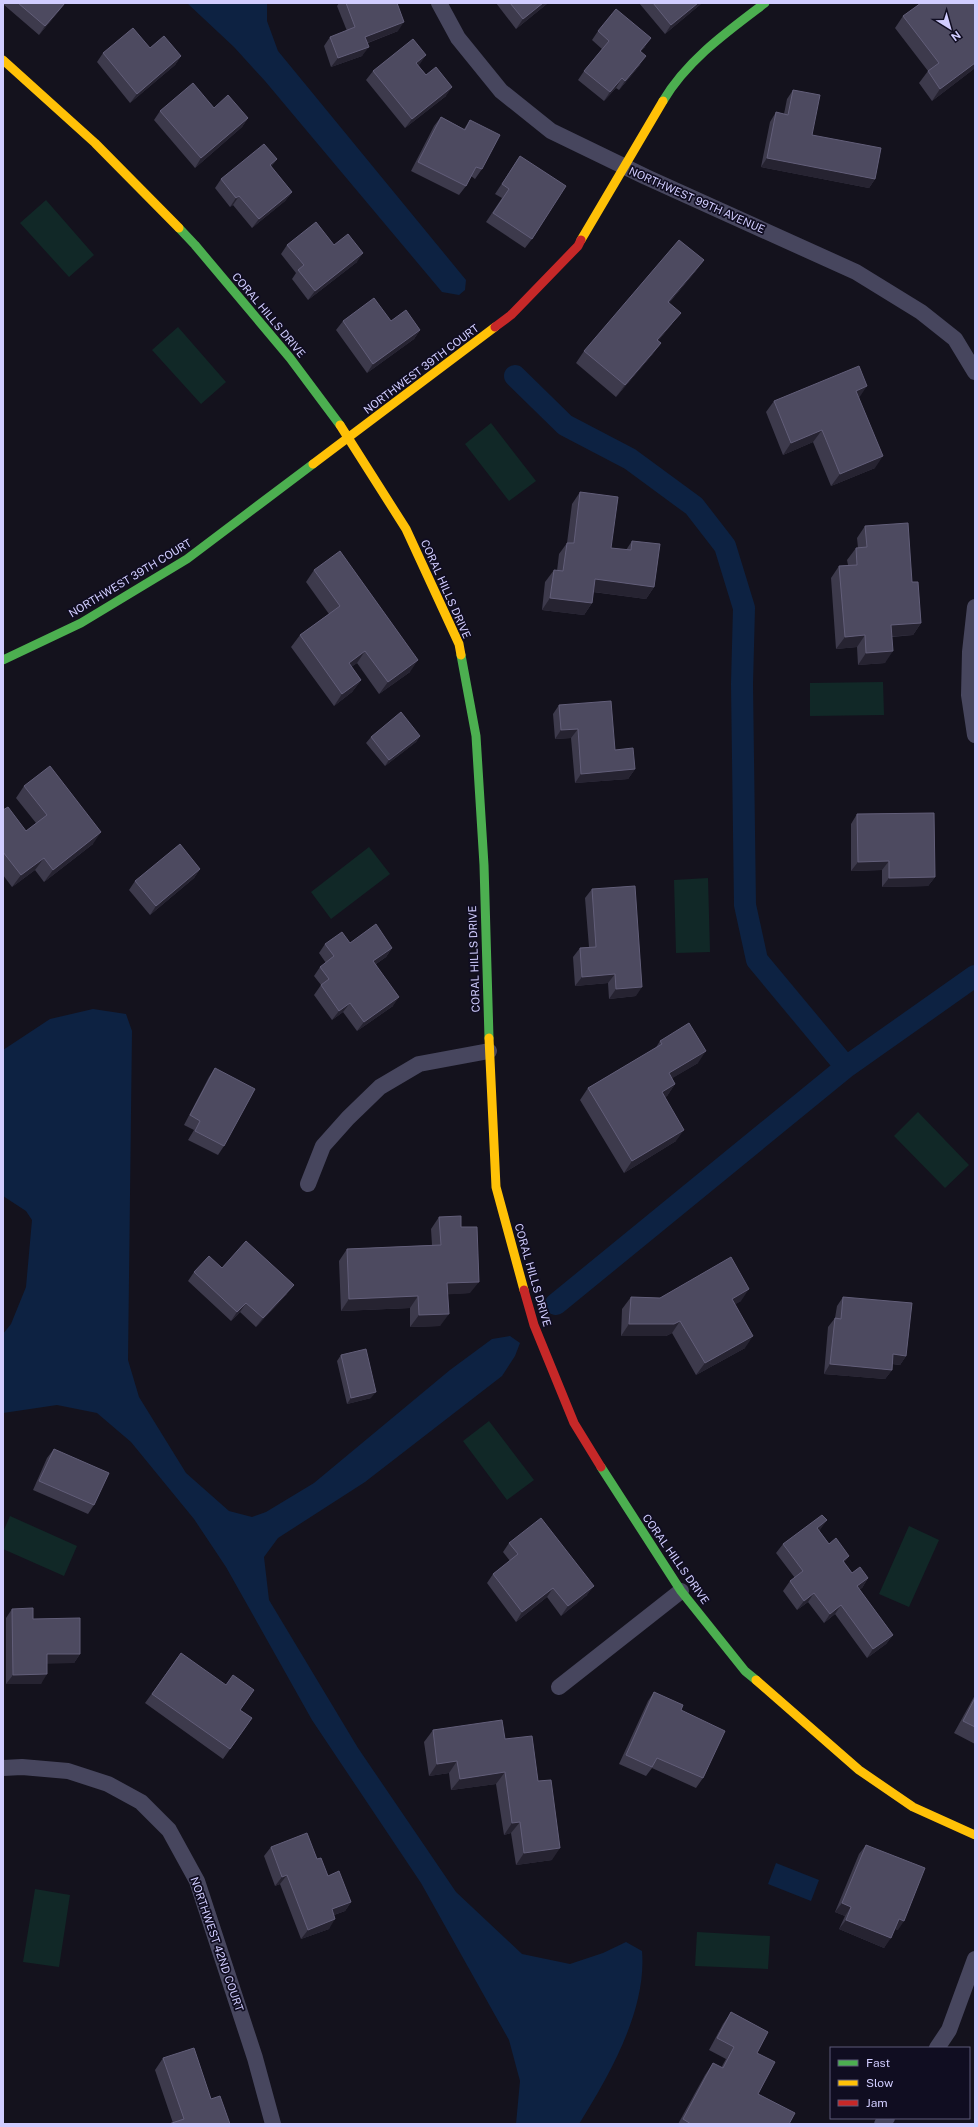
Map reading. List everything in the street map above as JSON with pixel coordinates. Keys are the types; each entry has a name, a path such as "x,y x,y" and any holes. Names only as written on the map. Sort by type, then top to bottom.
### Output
{"street":[{"name":"NORTHWEST 99TH AVENUE","path":"439,3 458,38 501,91 551,131 625,168 856,272 921,312 955,339 975,372"},
{"name":"NORTHWEST 39TH COURT","path":"3,660 81,624 187,559 512,315 578,246 672,86 720,37 765,3"},
{"name":"CORAL HILLS DRIVE","path":"3,60 95,143 195,245 290,358 349,437 406,530 459,644 476,736 484,865 489,1051 496,1187 534,1325 574,1423 630,1515 682,1591 745,1671 859,1770 913,1807 975,1835"},
{"path":"975,607 970,652 969,695 975,735"},
{"path":"308,1184 323,1146 348,1118 380,1087 419,1064 489,1051"},
{"path":"559,1687 682,1591"},
{"name":"NORTHWEST 42ND COURT","path":"3,1768 22,1767 68,1771 108,1784 141,1802 169,1830 197,1881 254,2058 273,2124"},
{"path":"938,2047 949,2030 975,1959"}],"green space":[{"path":"46,200 94,255 69,277 20,223"},
{"path":"178,327 226,382 201,404 152,350"},
{"path":"491,423 536,481 509,501 465,444"},
{"path":"883,682 884,715 810,716 810,683"},
{"path":"369,847 390,874 331,919 311,892"},
{"path":"708,878 710,952 676,953 674,880"},
{"path":"918,1112 969,1165 945,1188 894,1136"},
{"path":"489,1421 534,1480 507,1500 463,1441"},
{"path":"10,1516 77,1546 64,1576 3,1549 3,1532"},
{"path":"909,1526 939,1540 909,1607 879,1594"},
{"path":"35,1889 70,1895 59,1967 23,1962"},
{"path":"697,1932 770,1936 768,1969 695,1966"}],"water":[{"path":"187,3 267,3 267,21 278,51 466,280 465,290 459,295 442,292 265,81 234,47"},
{"path":"93,1009 126,1014 132,1031 128,1360 139,1397 186,1473 229,1511 252,1517 266,1512 314,1483 450,1370 492,1339 510,1336 520,1343 515,1356 502,1376 365,1482 278,1538 264,1557 269,1600 358,1748 456,1892 522,1954 570,1964 603,1953 626,1942 642,1951 642,1973 638,1996 624,2042 602,2085 579,2124 516,2124 520,2081 509,2040 421,1883 312,1720 226,1567 194,1519 131,1442 97,1413 57,1405 3,1413 3,1334 11,1324 26,1287 32,1220 26,1211 3,1196 3,1050 50,1019"},
{"path":"776,1863 819,1880 811,1901 768,1884"}],"building":[{"path":"18,3 65,3 45,26"},
{"path":"346,3 397,3 404,22 365,37 369,47 338,58 330,37 355,27"},
{"path":"510,3 543,3 523,19"},
{"path":"653,3 698,3 671,25"},
{"path":"921,3 975,3 975,63 940,89 928,71 939,63 903,16"},
{"path":"616,9 651,38 640,51 646,56 625,81 622,78 610,92 584,71 609,41 598,31"},
{"path":"133,28 150,48 164,36 181,56 137,94 103,53"},
{"path":"413,39 426,55 416,63 426,75 436,67 452,87 412,119 373,71"},
{"path":"193,83 214,108 228,95 248,118 201,158 160,111"},
{"path":"793,90 820,95 812,135 881,148 875,179 767,158 776,112 788,115"},
{"path":"441,117 465,130 470,120 500,135 482,169 476,167 466,186 418,162"},
{"path":"264,144 277,159 270,165 292,192 259,219 239,196 236,198 221,179"},
{"path":"520,156 566,186 532,239 493,213 509,189 502,184"},
{"path":"316,222 334,245 348,234 363,253 315,291 298,270 304,265 287,245"},
{"path":"679,240 704,260 668,302 681,313 657,340 661,343 625,385 584,351"},
{"path":"374,298 391,321 406,310 420,330 373,364 343,321"},
{"path":"859,366 867,386 856,391 883,456 840,474 822,430 791,443 774,401"},
{"path":"580,492 618,497 611,548 631,550 632,541 660,544 654,587 595,579 592,603 550,598 554,570 563,571 567,543 574,543"},
{"path":"908,523 912,582 918,582 921,623 891,625 893,651 866,653 865,635 845,637 839,566 857,565 856,548 867,547 865,526"},
{"path":"340,551 418,660 388,682 365,651 349,663 361,680 342,694 300,635 340,606 314,570"},
{"path":"611,701 615,750 633,748 635,769 581,774 578,729 561,730 559,705"},
{"path":"401,712 420,736 389,760 371,737"},
{"path":"50,766 101,832 53,870 44,858 21,875 3,852 3,810 8,807 26,831 47,815 24,786"},
{"path":"934,813 935,877 889,878 889,861 858,862 857,814"},
{"path":"180,844 200,869 156,906 135,881"},
{"path":"635,886 642,987 616,989 615,974 582,977 580,948 596,947 592,889"},
{"path":"376,924 392,948 373,961 399,997 364,1022 350,1003 339,1011 321,985 329,979 320,967 334,956 325,944 342,932 350,943"},
{"path":"689,1023 706,1051 669,1073 675,1084 662,1092 684,1130 632,1161 588,1088 662,1044 660,1041"},
{"path":"215,1068 255,1089 224,1146 195,1131 200,1121 190,1115"},
{"path":"461,1216 461,1227 477,1227 479,1282 447,1283 449,1314 419,1315 418,1296 349,1299 347,1249 441,1245 439,1217"},
{"path":"246,1241 294,1285 263,1318 246,1303 237,1312 194,1272 209,1256 222,1268"},
{"path":"731,1257 749,1289 732,1299 753,1336 705,1363 680,1321 674,1324 629,1324 631,1297 660,1298"},
{"path":"843,1297 912,1303 906,1356 893,1354 892,1370 830,1364 835,1318 841,1319"},
{"path":"366,1349 376,1392 351,1398 341,1355"},
{"path":"54,1449 109,1473 94,1505 39,1481"},
{"path":"822,1515 827,1520 817,1528 829,1544 836,1538 849,1556 843,1561 852,1573 860,1567 868,1578 857,1586 893,1635 873,1649 841,1605 830,1614 814,1593 804,1601 790,1581 803,1571 783,1544"},
{"path":"541,1518 594,1586 568,1606 553,1588 522,1612 493,1574 518,1554 509,1543"},
{"path":"33,1608 33,1619 80,1618 80,1654 47,1654 47,1674 13,1675 12,1609"},
{"path":"181,1653 226,1685 233,1675 254,1690 240,1710 252,1718 230,1749 152,1694"},
{"path":"654,1692 683,1705 681,1710 725,1731 703,1778 657,1758 652,1767 626,1755"},
{"path":"975,1698 975,1727 963,1721"},
{"path":"502,1720 505,1739 532,1736 538,1781 551,1780 560,1848 524,1853 520,1822 512,1823 505,1772 460,1779 457,1761 437,1764 433,1730"},
{"path":"307,1833 317,1859 321,1858 328,1876 339,1871 351,1902 332,1909 335,1919 308,1930 287,1875 282,1877 271,1847"},
{"path":"866,1845 925,1868 904,1921 899,1919 891,1938 846,1920 851,1907 842,1903"},
{"path":"731,2012 768,2032 757,2053 775,2062 758,2094 795,2113 789,2124 691,2124 683,2119 713,2063 723,2068 734,2047 717,2038"},
{"path":"194,2048 211,2099 220,2096 230,2124 169,2124 184,2119 163,2058"}],"waterway":[{"path":"515,376 565,425 630,459 694,506 725,546 744,608 742,684 745,905 757,960 846,1067"},
{"path":"556,1304 846,1067 975,976"}],"traffic: fast":[{"path":"663,101 673,86 696,59 765,3"},
{"path":"179,228 290,358 340,425"},
{"path":"3,660 81,623 187,559 313,464"},
{"path":"461,655 476,736 484,865 489,1038"},
{"path":"601,1467 681,1591 745,1671 756,1680"}],"traffic: slow":[{"path":"3,60 95,143 179,228"},
{"path":"581,240 663,101"},
{"path":"313,464 495,327"},
{"path":"340,425 406,529 459,644 461,655"},
{"path":"489,1038 496,1187 524,1290"},
{"path":"756,1680 859,1770 913,1807 975,1835"}],"traffic: jam":[{"path":"495,327 511,315 578,246 581,240"},
{"path":"524,1290 534,1325 574,1423 601,1467"}]}
